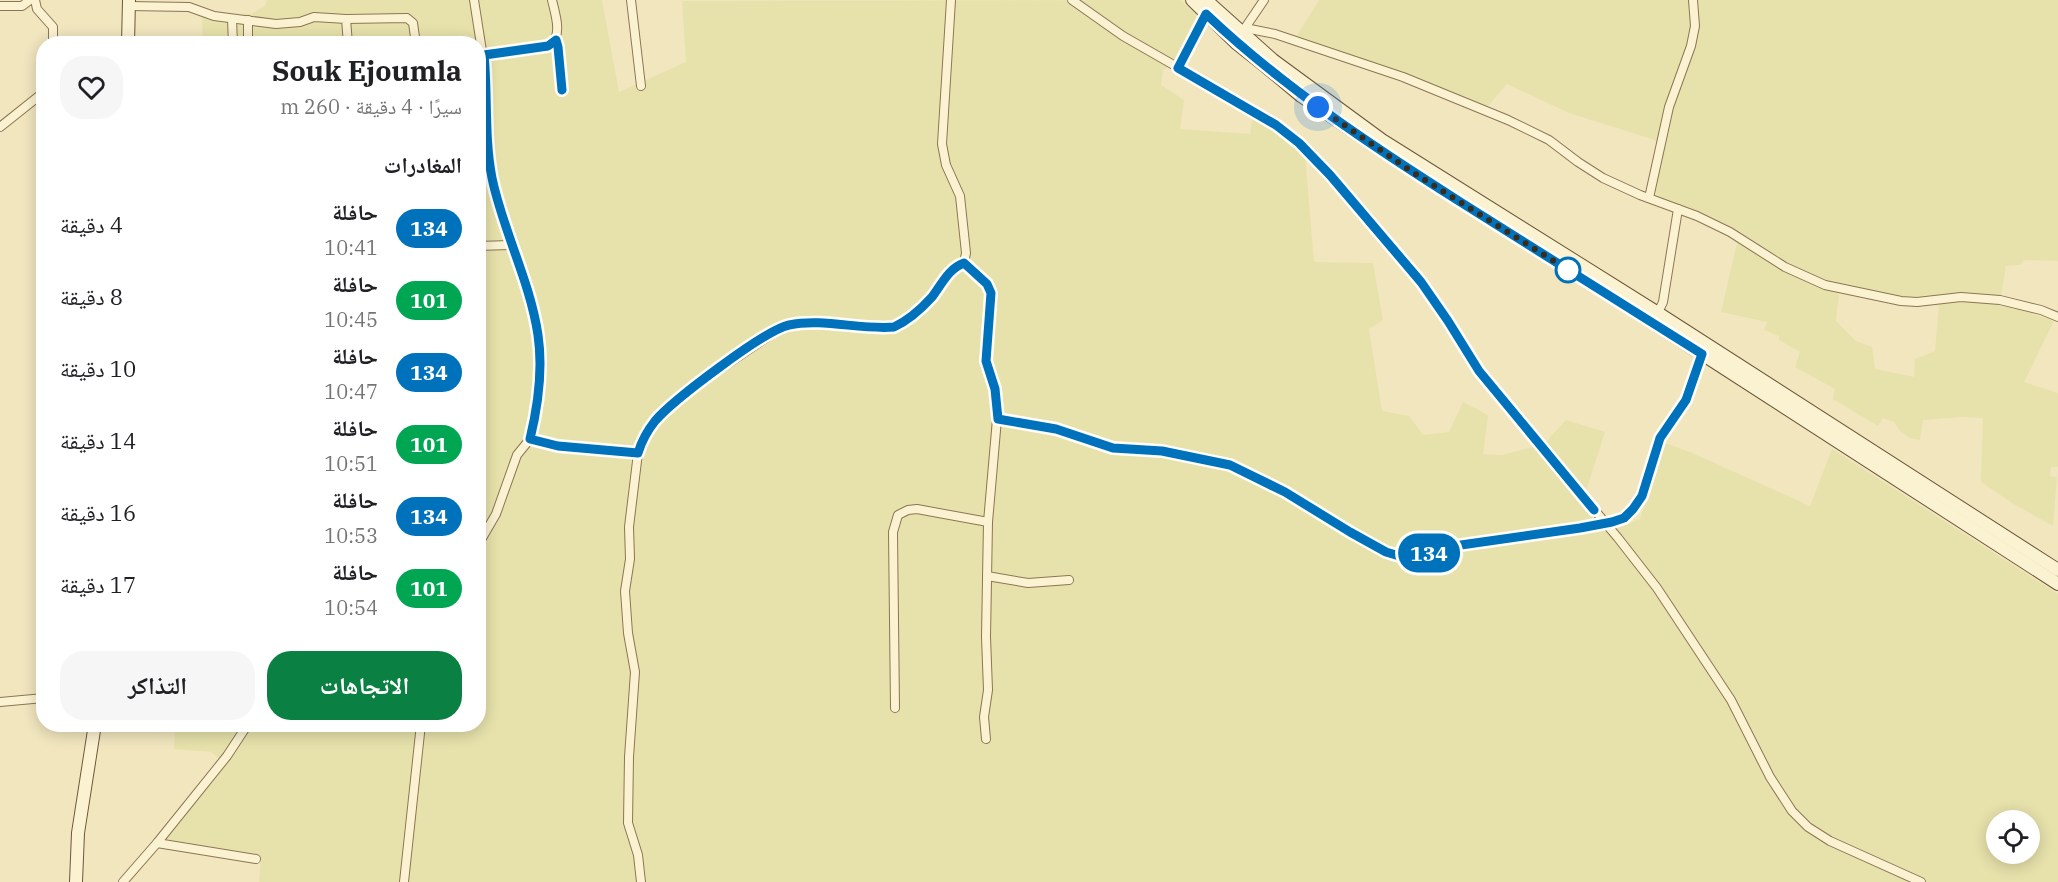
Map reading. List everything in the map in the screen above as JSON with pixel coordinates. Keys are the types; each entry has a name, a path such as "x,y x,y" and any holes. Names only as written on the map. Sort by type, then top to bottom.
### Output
{"main road":[{"path":"1192,0 1206,14 1241,35"},
{"path":"1206,0 1301,96 1777,396 1915,486 2058,584"},
{"path":"128,36 129,3"},
{"path":"1655,318 1702,354 1777,396"},
{"path":"1915,486 2058,570"},
{"path":"75,882 80,822 94,732"}],"street":[{"path":"474,0 481,36"},
{"path":"552,0 558,30 556,40 562,90"},
{"path":"631,0 641,86"},
{"path":"641,882 638,855 628,823 629,757 635,672 628,633 625,591 630,560 629,527 638,453 646,433 661,415 705,379 767,336 786,326 803,323 894,327 901,324 929,300 949,273 964,263 966,253 960,196 946,165 942,144 951,0"},
{"path":"1072,0 1123,36 1276,125 1299,143 1330,175 1431,294 1479,371 1615,535 1671,608 1731,700 1770,777 1800,820 1830,842 1921,882"},
{"path":"1241,35 1264,0"},
{"path":"1649,198 1669,107 1692,46 1695,26 1693,0"},
{"path":"0,6 22,6 32,2 53,27 53,36"},
{"path":"129,3 189,7 206,15 276,24 300,22 314,17 407,18 413,23 415,36"},
{"path":"1178,68 1206,14"},
{"path":"232,19 233,36"},
{"path":"346,19 347,36"},
{"path":"248,21 248,36"},
{"path":"1241,35 1275,34 1431,87 1549,140 1595,173 1619,186 1730,232 1785,267 1825,285 1901,301 1917,302 1962,297 2000,300 2041,310 2058,317"},
{"path":"486,55 548,46 556,40"},
{"path":"486,74 486,129 492,177 529,298 538,335 540,369 535,417 530,439 517,455 496,514 486,531"},
{"path":"0,127 36,98"},
{"path":"1655,318 1664,302 1678,209"},
{"path":"486,246 512,245"},
{"path":"964,263 987,284 991,293 986,361 995,389 998,419 988,522 986,637 988,690 984,717 986,739"},
{"path":"998,419 1056,429 1113,448 1162,451 1230,465 1285,492 1386,552 1406,558 1478,542 1618,521 1633,509 1642,496 1660,438 1686,400 1702,354"},
{"path":"530,439 558,446 638,453"},
{"path":"895,708 893,532 898,515 917,509 988,522"},
{"path":"1615,535 1618,521"},
{"path":"987,576 1028,583 1069,580"},
{"path":"0,702 36,699"},
{"path":"123,882 227,756 243,732"},
{"path":"404,882 420,732"},
{"path":"157,843 255,859"}],"shaded area":[{"path":"267,0 602,0 619,92 686,62 682,1 1180,0 1201,18 1180,60 1163,70 1161,85 1184,100 1180,129 1250,134 1253,115 1284,134 1305,155 1314,262 1373,263 1383,320 1369,329 1382,411 1409,416 1423,435 1449,432 1463,402 1488,415 1483,454 1502,455 1544,444 1566,420 1605,432 1585,494 1613,530 1640,519 1665,443 1810,506 1832,449 2058,594 2058,882 259,882 261,858 160,841 224,762 211,752 174,749 175,732 486,732 486,36 203,36 202,16 211,13 251,14 265,6"},
{"path":"1319,0 2058,0 2058,261 2024,260 2020,265 2006,266 2001,296 1978,293 1916,299 1817,279 1788,265 1726,226 1657,196 1654,189 1658,141 1569,113 1507,84 1486,108 1377,64 1296,37"},
{"path":"1738,239 1781,268 1810,283 1839,294 1836,321 1856,341 1872,347 1875,369 1914,377 1915,359 1935,351 1939,304 1977,301 2019,309 2054,321 2024,382 2058,393 2058,467 2051,467 2050,476 2057,477 2053,526 1981,482 1983,418 1923,420 1920,440 1910,438 1900,431 1894,422 1883,418 1878,426 1833,399 1835,389 1795,367 1800,352 1779,340 1779,336 1764,330 1767,322 1721,312"}],"bus line":[{"name":"134","path":"486,129 492,177 538,335 540,369 535,417 530,439 558,446 638,453 646,433 661,415 682,396 767,336 786,326 803,323 894,327 901,324 929,300 949,273 964,263 987,284 991,293 986,361 995,389 998,419 1056,429 1113,448 1162,451 1230,465 1285,492 1386,552 1406,558 1487,540 1580,528 1624,518 1642,496 1660,438 1683,407 1702,354 1411,171 1301,96 1236,43 1206,14 1178,68 1276,125 1299,143 1330,175 1431,294 1479,371 1594,510"},
{"name":"134","path":"486,55 548,46 556,40 562,90"},
{"name":"134","path":"486,74 488,103 486,129"}],"route":[{"path":"1318,107 1411,171 1568,270"}]}
